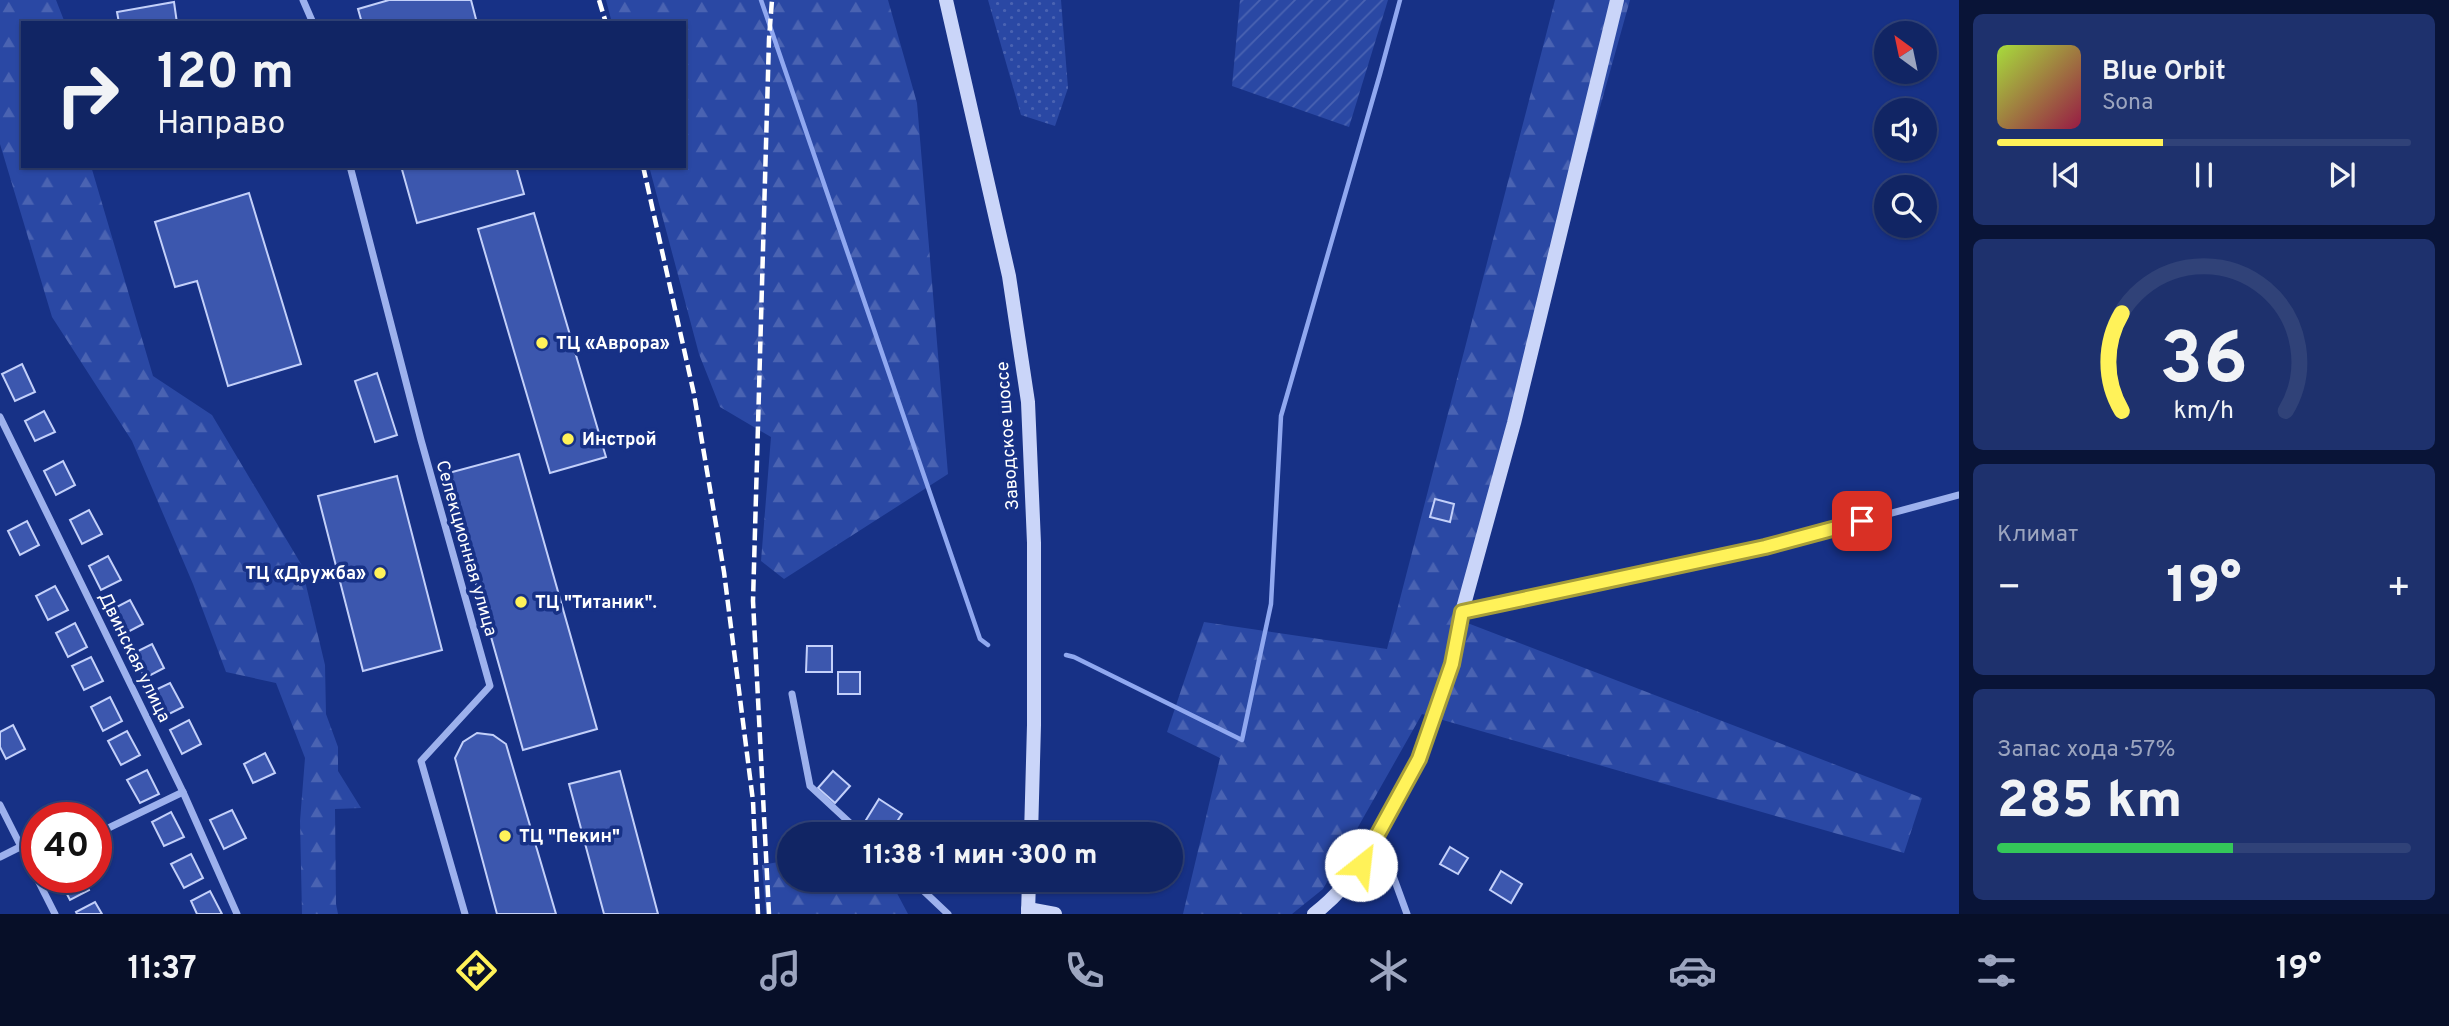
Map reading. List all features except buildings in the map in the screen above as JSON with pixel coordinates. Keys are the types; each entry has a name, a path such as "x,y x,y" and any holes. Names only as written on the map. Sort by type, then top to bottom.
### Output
{"street":[{"path":"303,0 312,21"},
{"name":"Заводское шоссе","path":"946,0 1009,276 1028,402 1034,543 1031,822"},
{"path":"1314,914 1361,865 1369,851 1419,759 1452,664 1462,612 1514,423 1617,0"},
{"name":"Селекционная улица","path":"351,168 421,440 490,686 421,761 465,914"},
{"name":"Двинская улица","path":"0,417 183,792 237,914"},
{"path":"1462,612 1765,547 1959,495"},
{"path":"792,694 810,786 849,822"},
{"path":"112,826 183,792"},
{"path":"0,806 20,847 0,857"},
{"path":"1369,851 1392,873 1407,914"},
{"path":"925,892 948,914"},
{"path":"1029,892 1028,912 1055,914"},
{"path":"46,893 55,914"}],"green space":[{"path":"0,0 56,0 64,21 21,21 21,168 92,168 153,376 212,415 301,564 325,665 326,714 338,747 338,771 361,808 335,809 338,914 302,914 300,821 305,758 276,683 226,672 193,584 132,441 52,317 0,144"},
{"path":"606,0 888,0 917,103 948,474 784,579 761,561 771,437 720,407 699,354 650,168 686,168 686,21 611,21"},
{"path":"988,0 1061,0 1068,88 1055,126 1021,115"},
{"path":"1240,0 1388,0 1349,127 1232,86"},
{"path":"1555,0 1630,0 1457,619 1922,798 1904,853 1422,714 1323,889 1292,914 1183,914 1220,758 1167,732 1204,622 1387,649"},
{"path":"777,862 777,892 896,892 908,914 766,914 762,865"}],"waterway":[{"path":"761,0 980,639 988,645"},
{"path":"1066,655 1242,740 1271,604 1281,416 1400,0"}],"railway":[{"path":"599,0 605,21"},
{"path":"769,914 753,601 772,0"},
{"path":"643,168 694,394 724,572 753,801 758,914"}],"place":[{"name":"ТЦ «Аврора»","path":"542,343"},
{"name":"Инстрой","path":"568,439"},
{"name":"ТЦ «Дружба»","path":"380,573"},
{"name":"ТЦ \"Титаник\".","path":"521,602"},
{"name":"ТЦ \"Пекин\"","path":"505,836"}],"route":[{"path":"1361,865 1419,759 1452,664 1462,612 1765,547 1862,521"}]}
